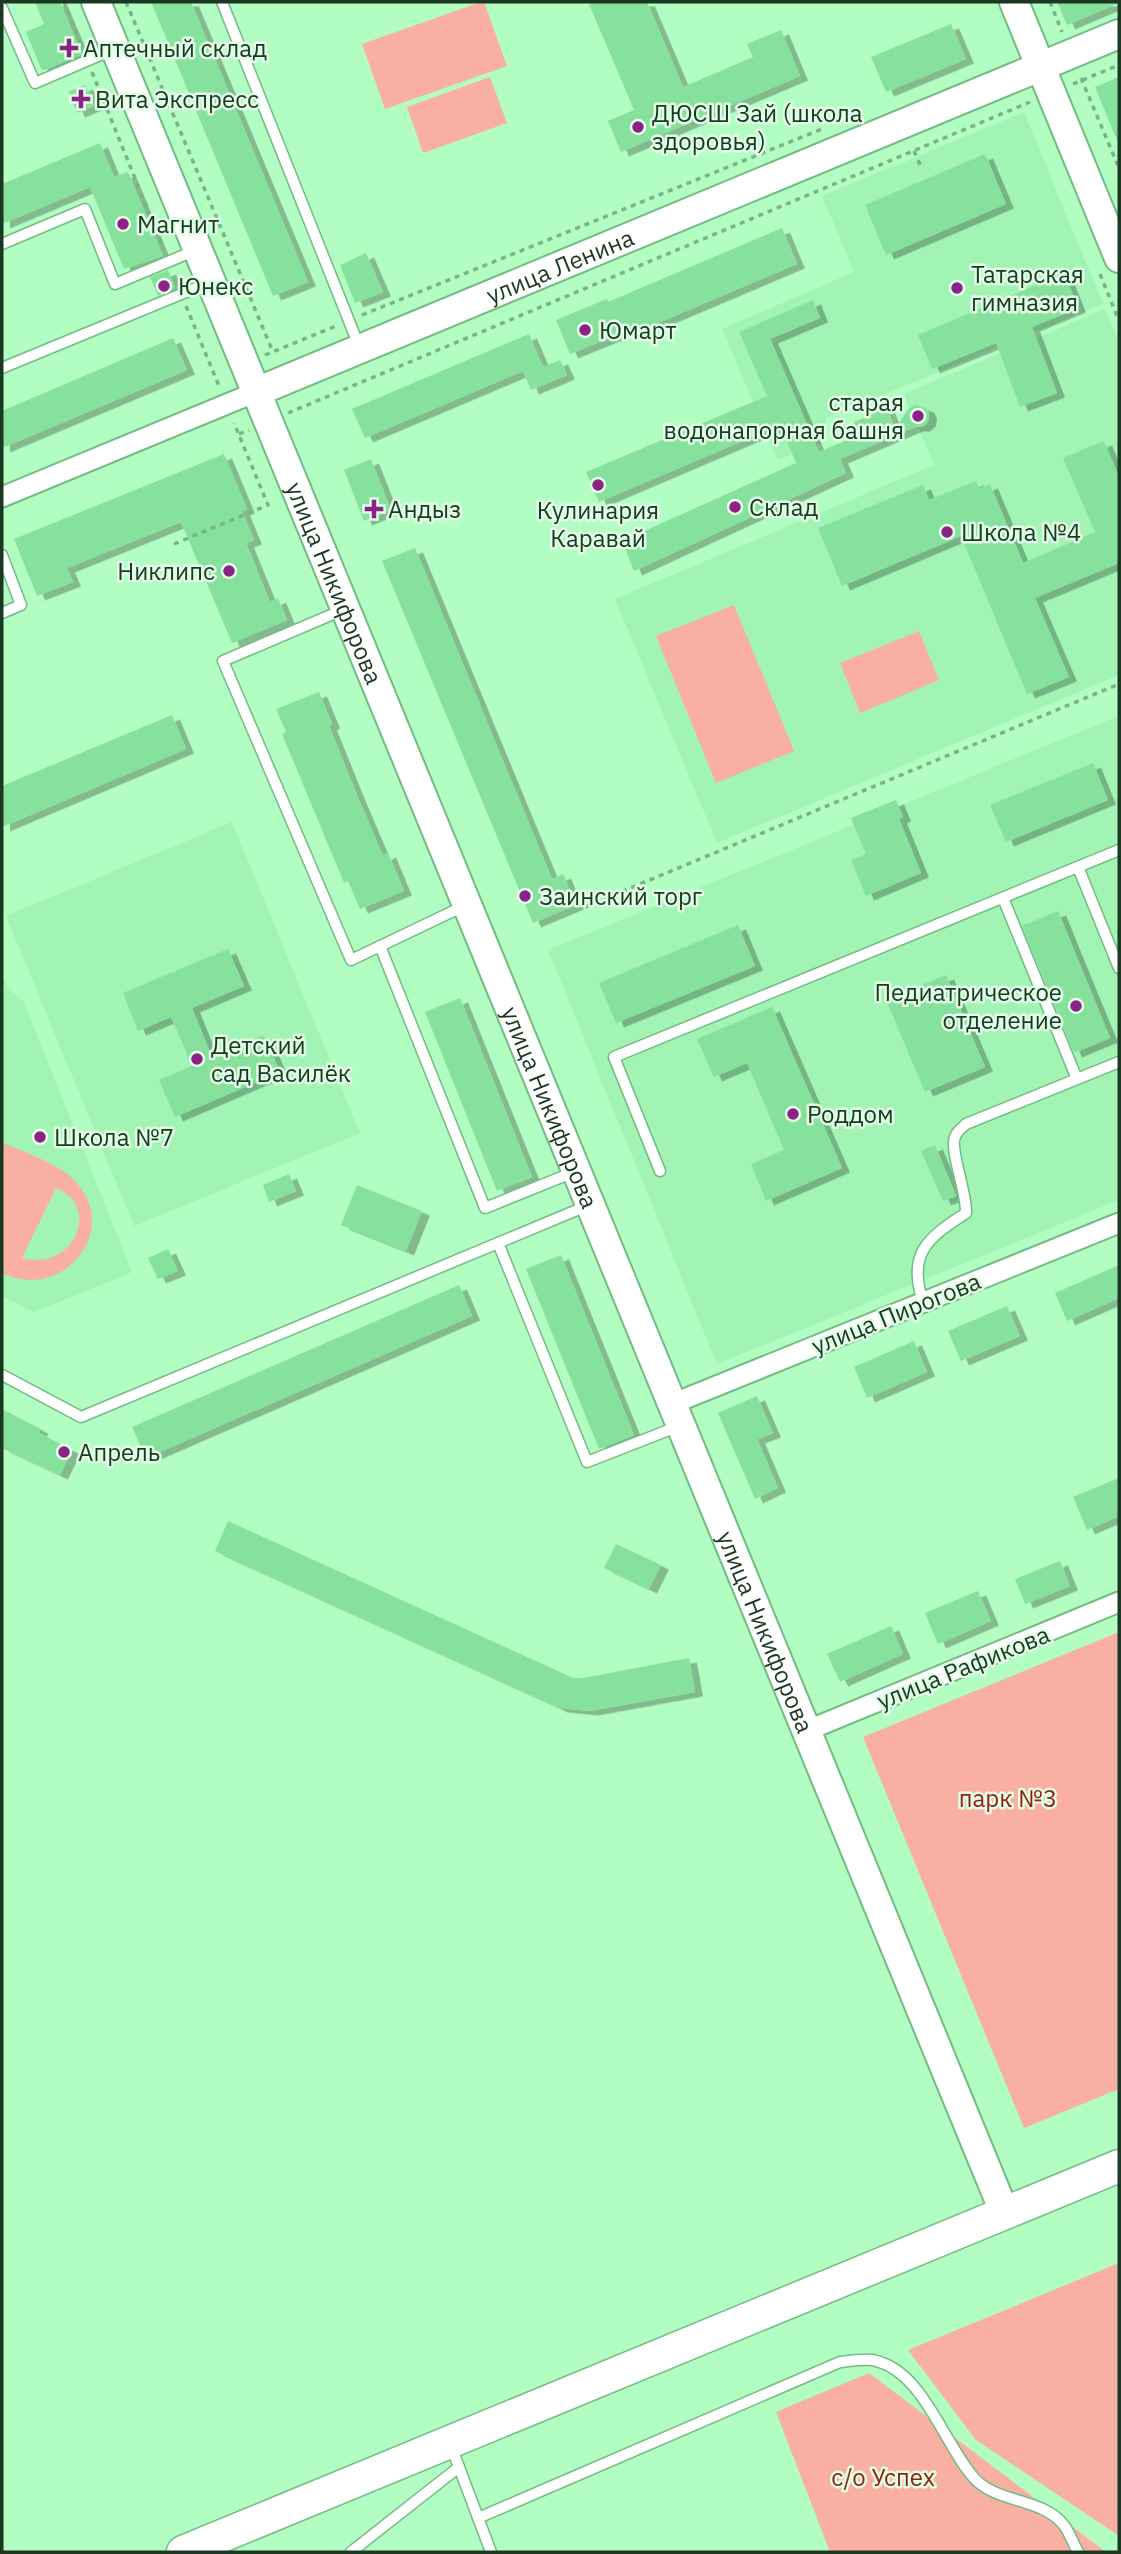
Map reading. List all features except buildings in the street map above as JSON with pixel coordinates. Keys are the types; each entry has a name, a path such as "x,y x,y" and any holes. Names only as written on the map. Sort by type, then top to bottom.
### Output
{"main road":[{"name":"улица Никифорова","path":"96,2 1005,2214"},
{"path":"1014,2 1119,258"},
{"name":"улица Ленина","path":"256,392 1119,33"},
{"path":"183,2552 454,2454 1119,2166"}],"street":[{"name":"улица Ленина","path":"2,497 256,392"},
{"name":"улица Пирогова","path":"676,1415 923,1302 1119,1223"},
{"name":"улица Рафикова","path":"806,1731 1119,1602"}],"lane":[{"path":"222,2 360,348"},
{"path":"2,8 35,83 115,48"},
{"path":"2,244 85,209 116,284 198,249"},
{"path":"2,368 211,282"},
{"path":"2,555 21,605 2,613"},
{"path":"345,609 223,661 351,960 467,905"},
{"path":"660,1171 614,1057 1119,850"},
{"path":"1078,867 1119,968"},
{"path":"1003,898 1077,1079"},
{"path":"380,946 485,1208 576,1171"},
{"path":"923,1302 916,1283 922,1252 930,1239 965,1213 966,1199 953,1145 955,1137 966,1124 1119,1062"},
{"path":"2,1375 81,1417 590,1205"},
{"path":"498,1243 587,1462 676,1415"},
{"path":"478,2518 839,2362 872,2360 891,2368 917,2389 977,2482 1038,2507 1062,2523 1078,2552"},
{"path":"351,2552 454,2454 491,2552"}],"path":[{"path":"64,2 169,262"},
{"path":"126,2 297,409"},
{"path":"1050,2 1119,168"},
{"path":"239,434 1119,65"},
{"path":"215,375 827,127"},
{"path":"914,151 922,169"},
{"path":"174,544 268,505"},
{"path":"585,907 1119,684"}],"shaded area":[{"name":"Татарская гимназия","path":"1024,112 1103,304 826,418 821,443 778,460 722,329 854,272 822,196"},
{"name":"Школа №4","path":"1105,309 1119,342 1119,675 717,843 615,599 934,465 904,394"},
{"path":"1119,716 1119,1200 717,1364 548,950 853,825 851,818 896,800 899,806"},
{"name":"Детский сад Василёк","path":"232,822 360,1133 134,1226 6,916"},
{"name":"Школа №7","path":"2,973 8,989 23,1001 132,1272 34,1312 2,1296"}],"green space":[{"path":"484,2 507,66 385,109 362,44"},
{"path":"490,77 507,123 423,153 407,107"},
{"path":"734,605 794,751 716,783 656,636"},
{"path":"919,631 939,680 860,713 840,663"},
{"path":"2,1142 66,1173 87,1198 92,1218 89,1238 80,1255 65,1269 47,1278 25,1280 2,1273","holes":["56,1188 70,1196 77,1208 79,1221 76,1235 68,1246 56,1255 41,1260 22,1258"]},
{"name":"парк №3","path":"1119,1632 1119,2089 1024,2128 863,1737"},
{"path":"1119,2263 1119,2536 976,2440 908,2350"},
{"name":"с/о Успех","path":"869,2373 1106,2552 830,2552 776,2412"}],"place":[{"name":"Аптечный склад","path":"69,48"},
{"name":"Вита Экспресс","path":"81,99"},
{"name":"ДЮСШ Зай (школа здоровья)","path":"638,127"},
{"name":"Магнит","path":"123,224"},
{"name":"Юнекс","path":"164,286"},
{"name":"Татарская гимназия","path":"957,288"},
{"name":"Юмарт","path":"585,330"},
{"name":"старая водонапорная башня","path":"918,416"},
{"name":"Кулинария Каравай","path":"598,485"},
{"name":"Склад","path":"735,507"},
{"name":"Андыз","path":"374,509"},
{"name":"Школа №4","path":"947,532"},
{"name":"Никлипс","path":"229,571"},
{"name":"Заинский торг","path":"525,896"},
{"name":"Педиатрическое отделение","path":"1076,1006"},
{"name":"Детский сад Василёк","path":"197,1059"},
{"name":"Роддом","path":"793,1114"},
{"name":"Школа №7","path":"40,1137"},
{"name":"Апрель","path":"64,1452"}]}
